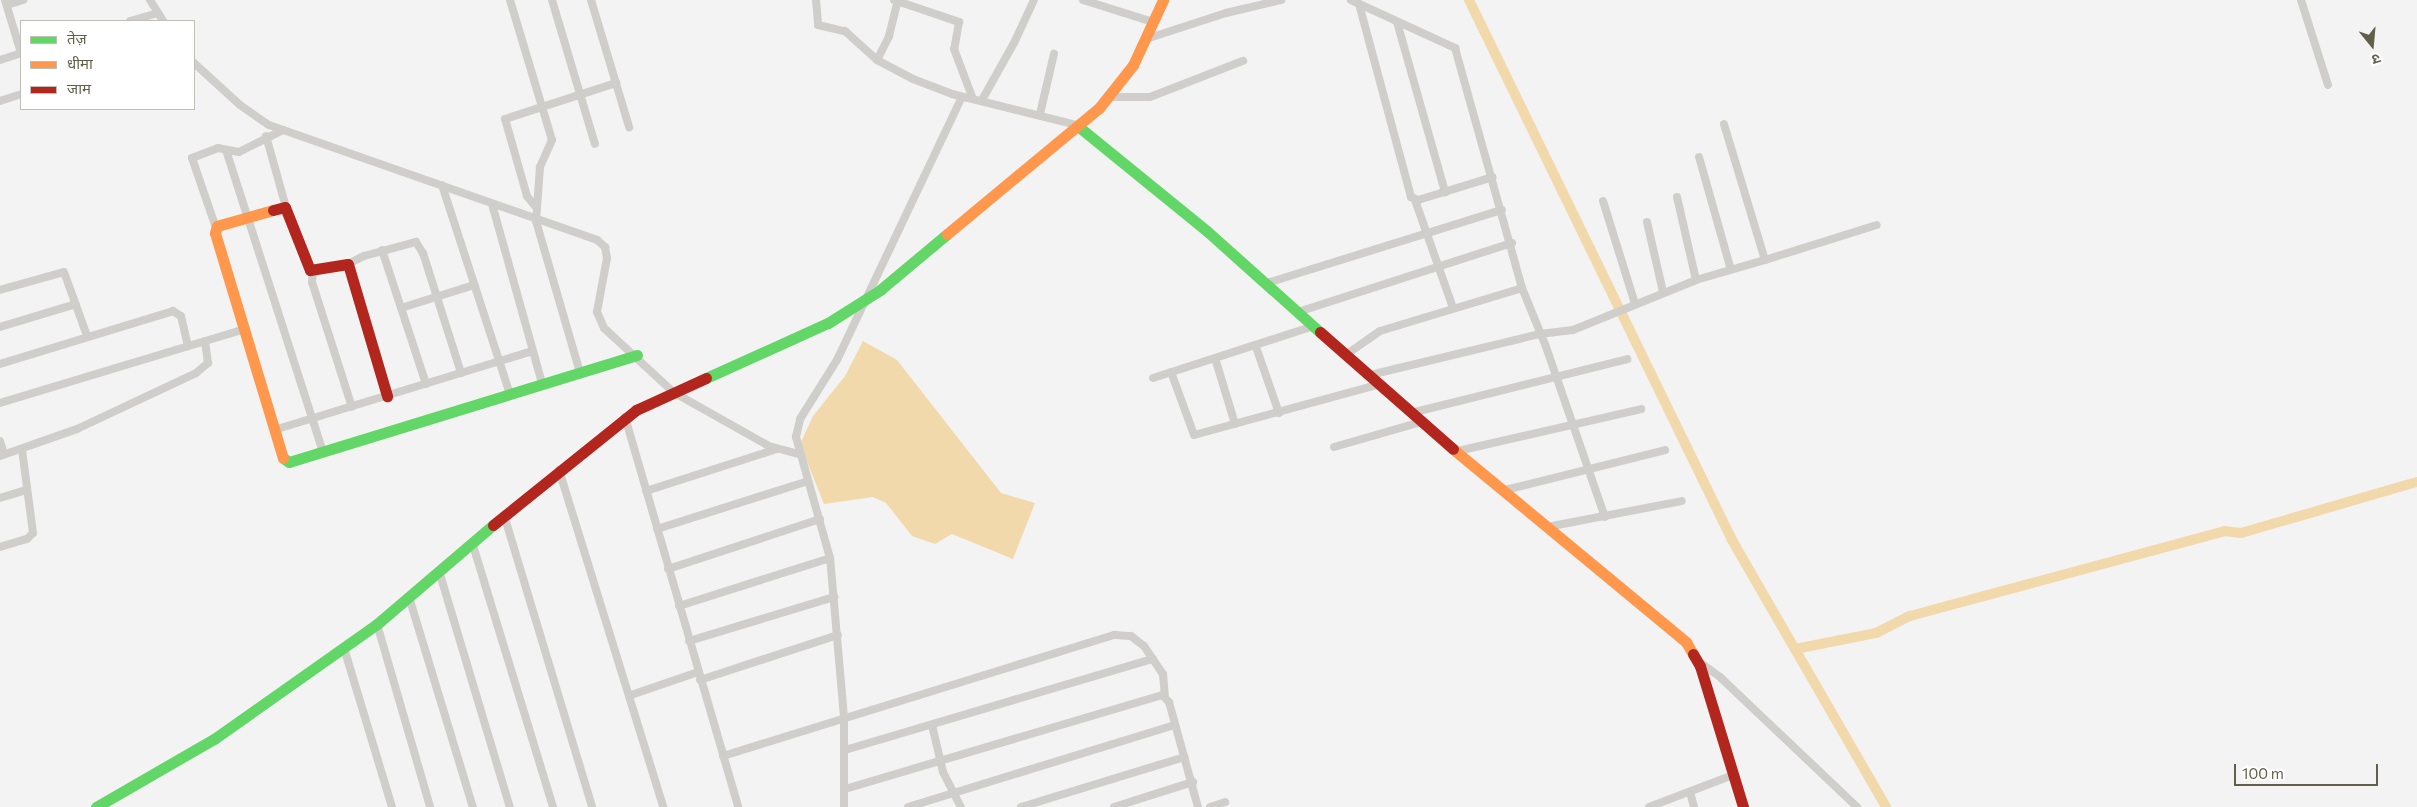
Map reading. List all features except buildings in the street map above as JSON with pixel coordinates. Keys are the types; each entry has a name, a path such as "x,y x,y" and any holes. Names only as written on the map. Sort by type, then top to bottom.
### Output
{"street":[{"path":"20,50 6,2 24,0"},
{"path":"150,0 162,20"},
{"path":"510,0 552,140 541,161 535,206 536,221 580,372"},
{"path":"552,0 595,144"},
{"path":"591,0 629,127"},
{"path":"816,0 818,26 845,31 876,60 929,86 962,97 1040,114 1079,126 1267,283 1411,413 1686,642 1698,661 1743,807"},
{"path":"977,99 1014,43 1034,0"},
{"path":"1082,0 1153,22"},
{"path":"96,807 214,739 377,624 504,515 625,417 673,392 828,323 864,301 1079,126 1110,97 1133,66 1163,0"},
{"path":"1146,39 1226,13 1281,0"},
{"path":"1351,0 1455,48 1512,242 1522,288 1557,376 1605,517"},
{"path":"2301,0 2328,85"},
{"path":"876,60 889,36 896,1 958,22 954,49 977,99"},
{"path":"1359,4 1410,194 1415,200 1428,232 1453,308"},
{"path":"134,20 158,13"},
{"path":"1397,22 1445,192"},
{"path":"0,60 20,53"},
{"path":"1040,114 1054,54"},
{"path":"1110,97 1150,97 1243,61"},
{"path":"195,64 240,106 257,118 283,130 442,185 536,221 597,240 605,247 607,258 597,317 604,328 637,355 673,392 777,449 798,454"},
{"path":"535,206 527,196 504,122 508,116 616,83"},
{"path":"0,100 20,94"},
{"path":"844,807 844,717 830,558 820,519 798,454 796,437 800,419 837,360 962,97"},
{"path":"1724,124 1765,260"},
{"path":"283,130 266,136 243,151 234,153 226,150 210,150 191,160 216,228 274,430 285,461 292,463 637,355"},
{"path":"266,136 286,207 308,267 313,272"},
{"path":"226,150 249,216 323,453"},
{"path":"1699,157 1731,270"},
{"path":"1415,200 1493,177"},
{"path":"442,185 510,394"},
{"path":"1676,198 1696,280"},
{"path":"1603,201 1635,304"},
{"path":"492,204 542,384"},
{"path":"216,228 249,216 286,207"},
{"path":"1267,283 1502,210"},
{"path":"1647,222 1664,292"},
{"path":"1370,375 1540,334 1573,330 1696,280 1877,225"},
{"path":"313,272 348,264 382,250 416,242 423,253 461,374"},
{"path":"1298,312 1512,242"},
{"path":"382,250 426,384"},
{"path":"348,264 387,396"},
{"path":"0,290 61,271 68,276 87,336"},
{"path":"313,272 312,282 352,407"},
{"path":"401,308 474,285"},
{"path":"1347,354 1380,331 1522,288"},
{"path":"0,327 76,304"},
{"path":"0,364 172,311 181,316 188,346"},
{"path":"1153,378 1256,347 1314,326"},
{"path":"0,404 245,329"},
{"path":"0,441 2,455 22,449 77,429 196,373 208,363 205,341"},
{"path":"1256,347 1279,413"},
{"path":"274,430 532,351"},
{"path":"1215,358 1235,424"},
{"path":"1411,413 1627,359"},
{"path":"1171,372 1192,434 1279,413 1380,384"},
{"path":"1458,451 1642,409"},
{"path":"625,417 738,807"},
{"path":"1334,447 1422,422"},
{"path":"0,547 27,539 33,533 22,449"},
{"path":"646,491 777,449"},
{"path":"1505,490 1589,467 1665,450"},
{"path":"559,470 631,695 663,807"},
{"path":"657,529 808,481"},
{"path":"0,498 27,490"},
{"path":"1547,527 1682,501"},
{"path":"504,515 592,807"},
{"path":"668,569 820,519"},
{"path":"472,542 553,807"},
{"path":"679,606 830,558"},
{"path":"439,571 510,807"},
{"path":"408,598 473,807"},
{"path":"690,641 834,598"},
{"path":"377,624 430,807"},
{"path":"631,695 838,635"},
{"path":"722,756 1114,635 1138,640 1163,674 1165,696 1194,782 1198,807"},
{"path":"344,648 392,807"},
{"path":"845,750 1153,659"},
{"path":"1698,661 1720,677 1857,807"},
{"path":"845,789 1165,696"},
{"path":"932,725 940,761 961,807"},
{"path":"908,807 1175,725"},
{"path":"1021,807 1185,757"},
{"path":"1649,807 1733,775"},
{"path":"1114,807 1194,782"},
{"path":"1690,792 1694,807"},
{"path":"1210,807 1225,802"}],"shaded area":[{"path":"863,341 897,360 1001,493 1035,503 1013,559 952,534 935,544 912,536 886,503 873,497 824,504 800,444 813,416 845,376"}],"waterway":[{"path":"1469,0 1732,540 1886,807"},
{"path":"1795,649 1876,633 1910,616 2224,531 2241,533 2417,482"}],"traffic: fast":[{"path":"1079,127 1208,232 1320,332"},
{"path":"706,378 828,323 880,290 947,234"},
{"path":"283,458 289,462 637,355"},
{"path":"96,807 214,739 377,624 493,525"}],"traffic: slow":[{"path":"947,234 1099,108 1133,65 1163,0"},
{"path":"273,210 217,226 215,233 283,458"},
{"path":"1453,449 1686,642 1693,654"}],"traffic: jam":[{"path":"273,210 285,207 310,270 348,264 387,396"},
{"path":"1320,332 1453,449"},
{"path":"493,525 636,410 706,378"},
{"path":"1693,654 1700,666 1743,807"}]}
